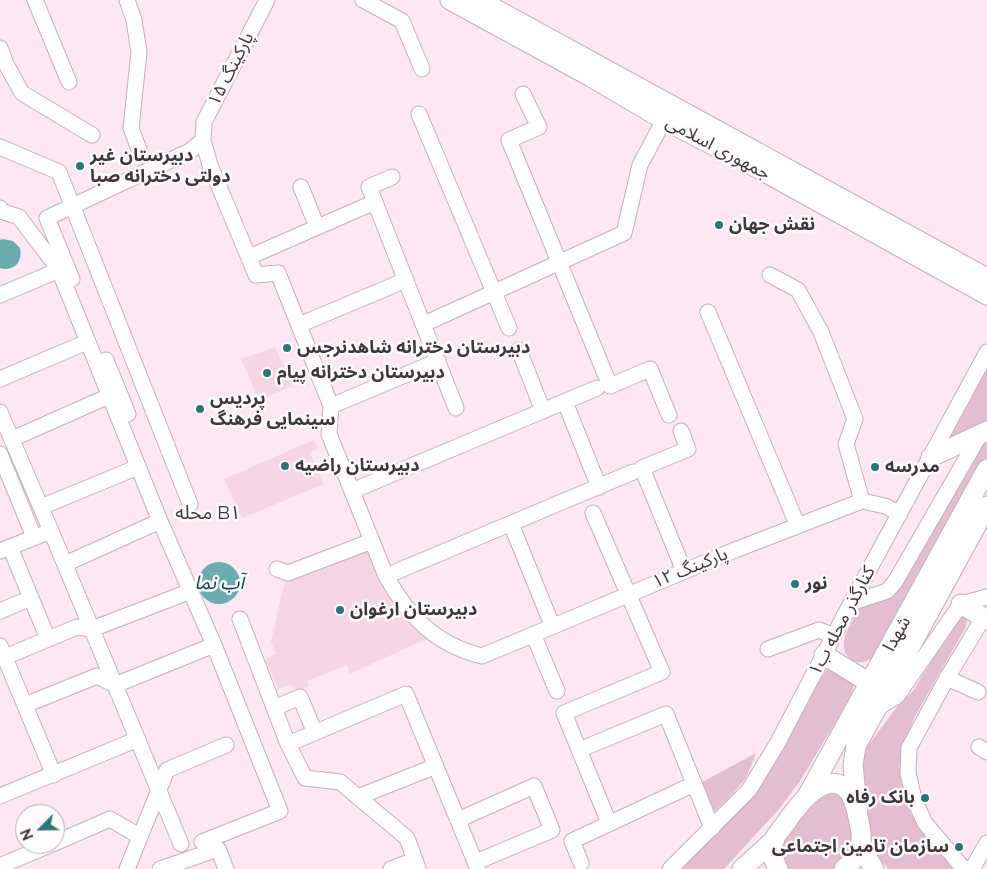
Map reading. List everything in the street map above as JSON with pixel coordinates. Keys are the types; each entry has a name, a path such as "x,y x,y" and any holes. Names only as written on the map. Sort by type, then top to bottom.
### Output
{"main road":[{"name":"جمهوری اسلامی","path":"450,0 591,77 664,120 760,169 987,296"},
{"name":"جمهوری اسلامی","path":"478,0 987,278"},
{"path":"931,457 984,432"},
{"name":"شهدا","path":"806,798 987,469"},
{"name":"شهدا","path":"858,816 853,765 854,756 863,733 987,506"},
{"path":"961,604 985,619"},
{"path":"824,654 870,683"},
{"path":"742,869 775,839 793,811 816,788 829,784 839,784 846,788 852,798 862,833 861,849 854,861 844,869"},
{"path":"775,839 772,856 778,869"},
{"path":"861,840 865,854 874,869"}],"street":[{"path":"35,0 69,82"},
{"path":"127,0 134,20 139,52 131,128 141,155"},
{"name":"پارکینگ ۱۵","path":"203,140 204,122 267,0"},
{"path":"363,0 402,20 422,70"},
{"path":"0,48 6,64 22,93 92,134"},
{"path":"523,94 539,127 508,140 610,386 650,369 669,415"},
{"path":"419,114 509,328"},
{"path":"424,324 624,233 640,165 664,120"},
{"path":"128,414 47,218 190,151 203,140 210,165 256,275 278,273 331,406 329,434 386,576 633,472"},
{"path":"0,146 59,172 190,504"},
{"path":"392,177 369,187 456,408"},
{"path":"301,187 317,227"},
{"path":"249,257 375,202"},
{"path":"0,210 19,217 59,270 160,521 214,645 280,810 202,842"},
{"path":"0,295 59,270"},
{"path":"770,275 798,290 822,332 855,420 846,444 862,501 885,506 900,514"},
{"path":"299,325 406,280"},
{"path":"708,312 797,524"},
{"path":"0,379 87,342"},
{"path":"520,350 543,411"},
{"name":"کنارگذر محله ب۱","path":"670,869 749,790 777,744 851,602 987,352"},
{"path":"331,406 438,361"},
{"path":"352,491 597,388"},
{"path":"12,439 109,396"},
{"path":"565,402 599,487"},
{"path":"0,412 182,844"},
{"path":"681,431 688,449 642,468 684,571"},
{"path":"851,602 887,591 895,582 984,432"},
{"path":"0,454 34,537"},
{"path":"41,507 138,467"},
{"name":"پارکینگ ۱۲","path":"386,576 396,594 415,619 440,639 464,651 482,656 552,625 797,524 862,501"},
{"path":"593,513 662,672 564,713 609,823"},
{"path":"65,564 160,521"},
{"path":"510,524 552,625"},
{"path":"48,639 31,598 5,549 51,531"},
{"path":"277,569 288,573 372,541"},
{"path":"54,775 2,652 48,639 77,627 92,629 191,590"},
{"path":"877,708 897,696 961,604 987,597"},
{"path":"0,611 31,598"},
{"path":"964,869 925,823 914,799 908,773 909,748 947,678 985,619"},
{"path":"240,620 288,744 305,778 340,782 406,838 416,864 391,869"},
{"path":"768,649 819,630 834,636"},
{"path":"533,634 557,691"},
{"path":"25,705 97,676 116,685 214,645"},
{"path":"947,678 978,692"},
{"path":"288,744 406,694 436,766 458,820 477,866 552,830 534,786 458,820"},
{"path":"274,708 300,697 315,733"},
{"path":"579,750 666,714 712,828"},
{"path":"0,796 138,739"},
{"path":"127,869 167,770 226,745"},
{"path":"358,797 436,766"},
{"path":"580,863 572,840 694,784"},
{"path":"65,838 110,819 139,836"},
{"path":"972,869 987,843"},
{"path":"160,869 218,849 226,869"},
{"path":"0,866 28,854"}],"shaded area":[{"name":"دبیرستان دخترانه پیام","path":"275,347 293,386 259,400 241,359"},
{"path":"987,365 987,421 946,443"},
{"path":"987,438 987,459 882,646 875,656 867,661 856,662 852,660 845,652 844,641 863,601 889,594 970,459"},
{"name":"دبیرستان راضیه","path":"314,440 318,448 310,453 324,484 242,518 224,479"},
{"name":"دبیرستان ارغوان","path":"368,548 430,637 350,674 347,665 307,681 309,686 296,692 291,684 278,689 265,659 276,654 271,642 285,580"},
{"path":"962,614 967,618 966,627 915,716 903,746 902,767 904,792 911,814 953,869 888,869 875,853 866,828 859,767 867,747 896,708 913,691"},
{"path":"829,668 854,684 851,697 800,781 780,808 724,869 675,869 732,815 817,679"},
{"path":"756,753 746,778 711,815 697,785"},
{"path":"833,790 841,793 847,805 855,841 840,866 832,869 787,869 784,866 780,841 806,807"}],"water":[{"path":"0,240 13,241 20,248 21,253 19,262 9,269 0,268"},
{"name":"آب نما","path":"219,562 234,568 240,583 234,598 219,604 204,598 198,583 204,568"}],"place":[{"name":"دبیرستان غیر دولتی دخترانه صبا","path":"80,166"},
{"name":"نقش جهان","path":"719,225"},
{"name":"دبیرستان دخترانه شاهدنرجس","path":"287,348"},
{"name":"دبیرستان دخترانه پیام","path":"267,373"},
{"name":"پردیس سینمایی فرهنگ","path":"200,409"},
{"name":"دبیرستان راضیه","path":"285,466"},
{"name":"مدرسه","path":"875,467"},
{"name":"نور","path":"795,584"},
{"name":"دبیرستان ارغوان","path":"340,610"},
{"name":"بانک رفاه","path":"925,798"},
{"name":"سازمان تامین اجتماعی","path":"959,847"}],"district":[{"name":"محله B۱","path":"208,513"}]}
